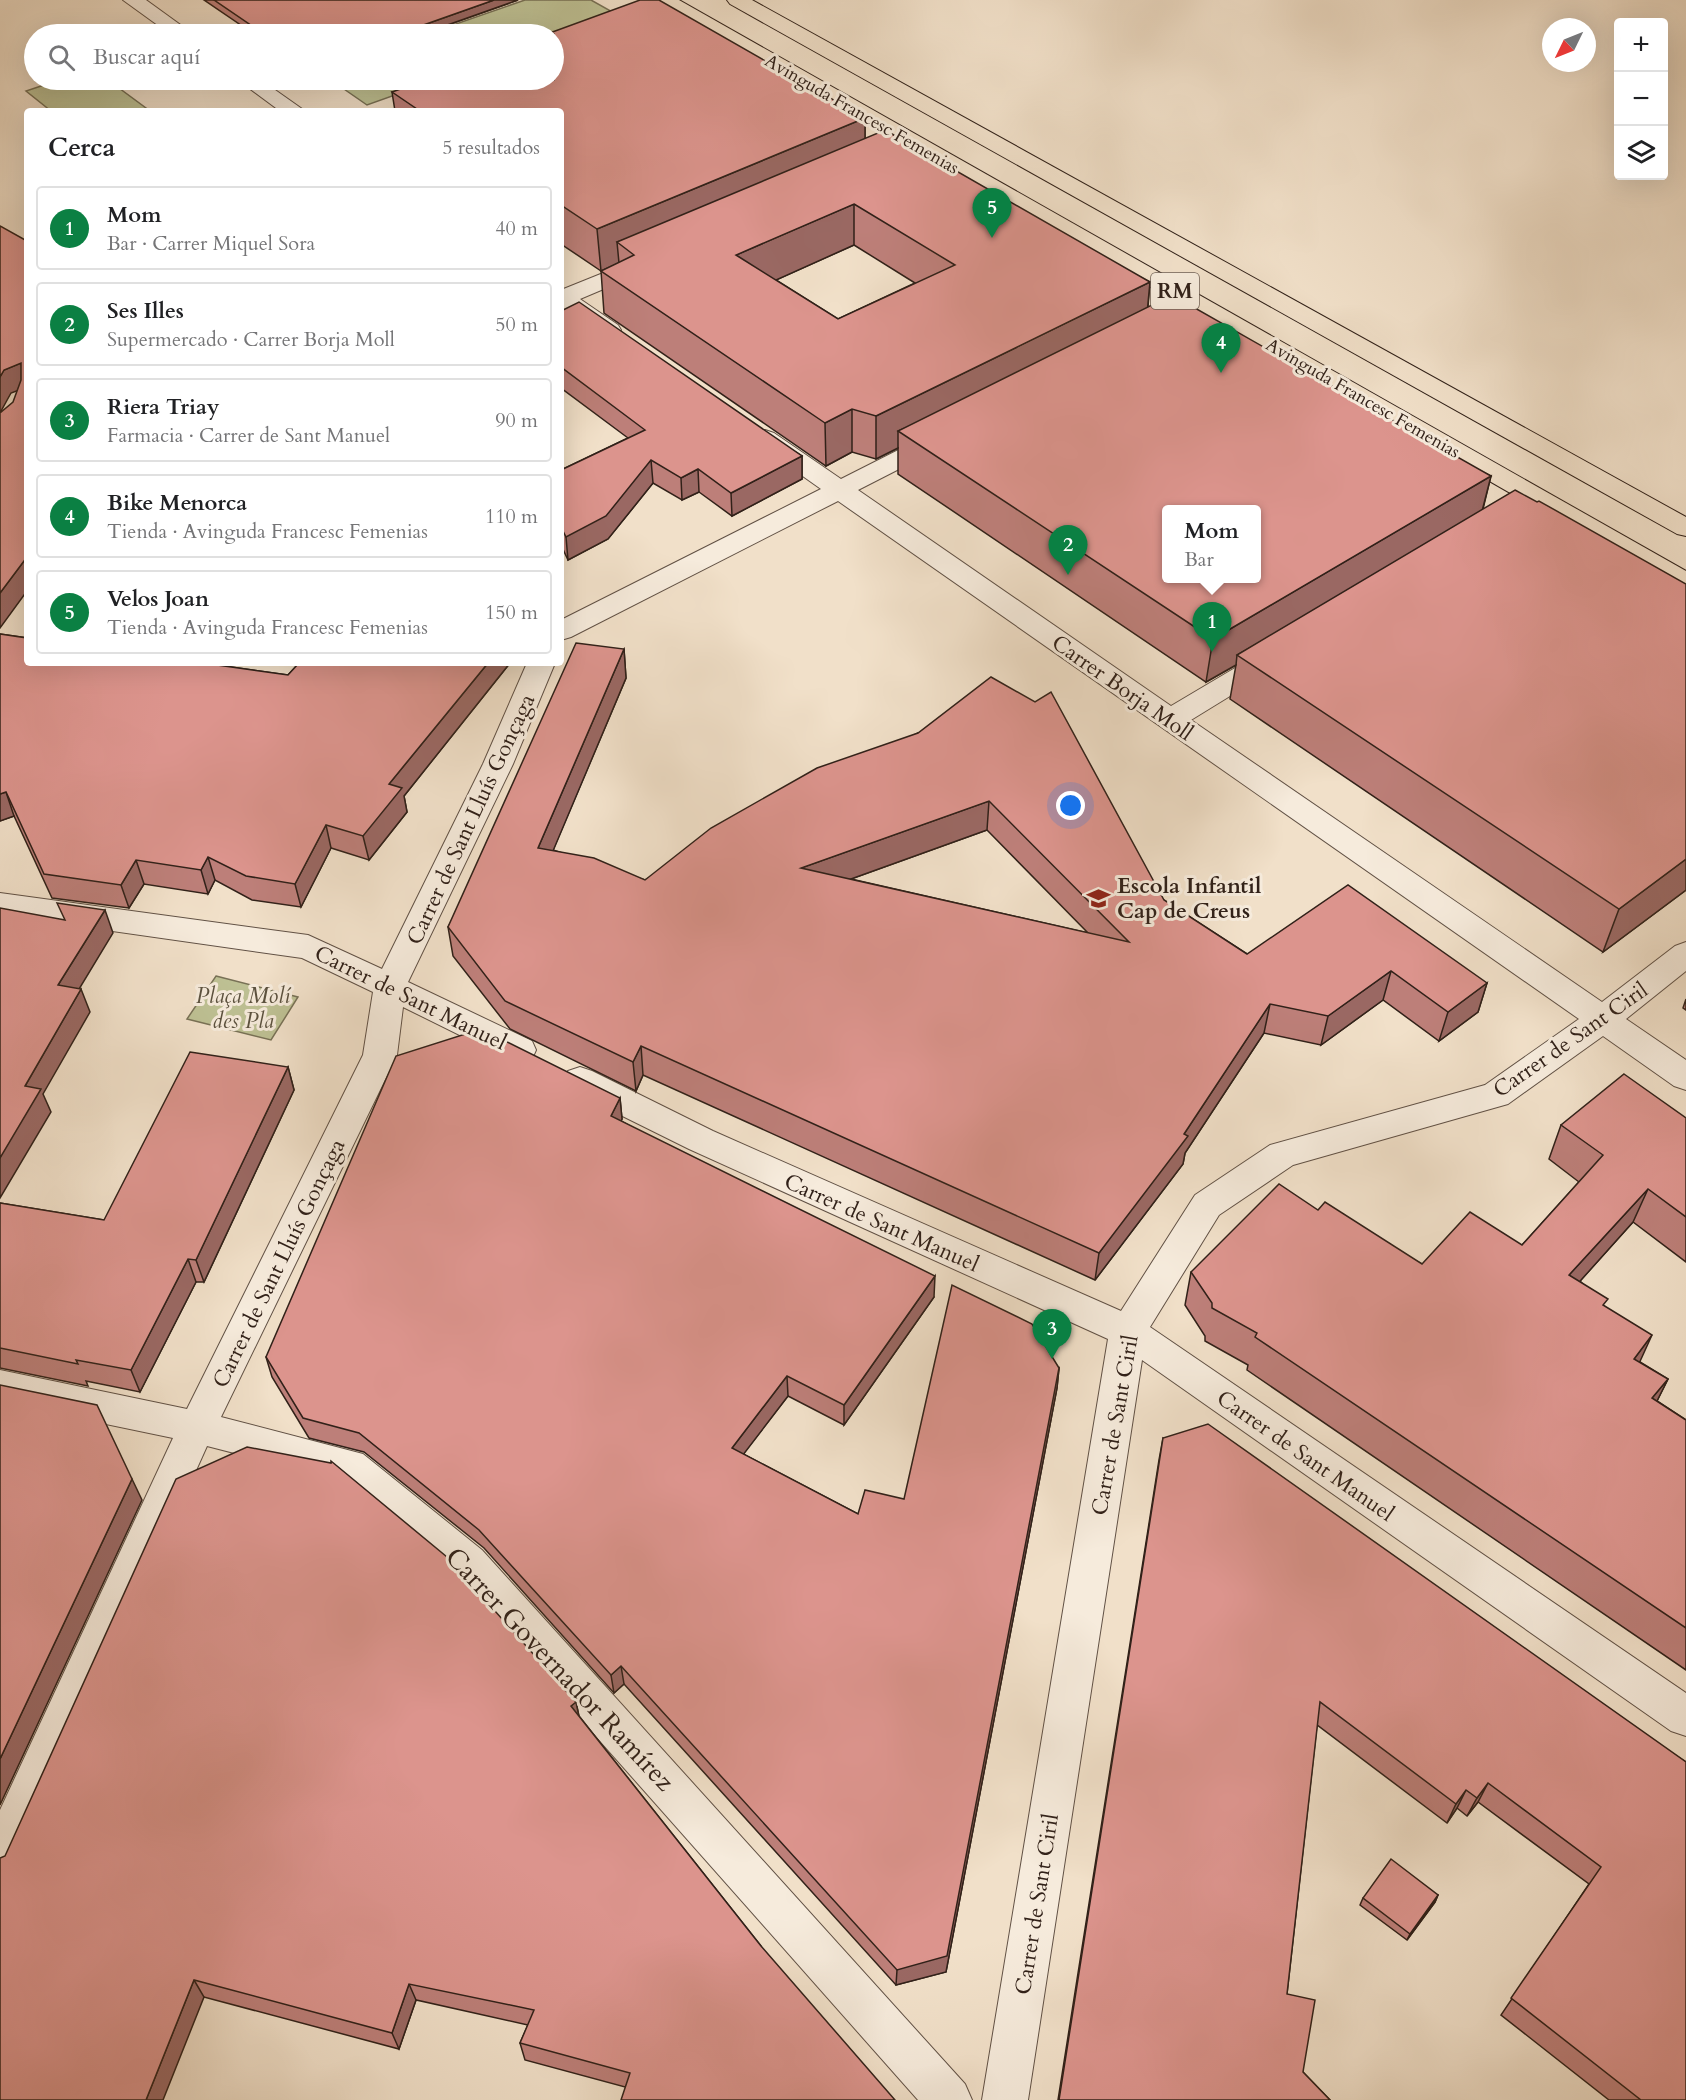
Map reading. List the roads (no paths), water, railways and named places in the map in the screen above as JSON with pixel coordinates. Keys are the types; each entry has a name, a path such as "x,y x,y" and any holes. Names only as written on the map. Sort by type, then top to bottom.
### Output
{"main road":[{"name":"Avinguda Francesc Femenias","path":"737,0 1686,528"},
{"name":"Avinguda Francesc Femenias","path":"668,9 917,146 1192,312 1528,504 1686,582"}],"street":[{"path":"133,0 168,24"},
{"path":"263,90 290,108"},
{"path":"895,155 917,146"},
{"path":"564,296 664,254"},
{"path":"564,298 633,346"},
{"name":"Carrer Borja Moll","path":"740,421 1686,1077"},
{"path":"564,629 963,427"},
{"path":"1171,719 1295,644"},
{"name":"Carrer de Sant Lluís Gonçaga","path":"0,1858 197,1427 380,1055 390,986 498,764 540,666"},
{"name":"Carrer de Sant Manuel","path":"0,904 308,946 701,1140 1128,1331 1686,1717"},
{"name":"Carrer de Sant Ciril","path":"1005,2100 1128,1331 1208,1205 1282,1155 1496,1095 1603,1019 1686,954"},
{"name":"Carrer Governador Ramírez","path":"0,1386 197,1427 350,1466 468,1563 949,2100"}],"place":[{"name":"Velos Joan","path":"992,238"},
{"name":"Bike Menorca","path":"1221,373"},
{"name":"Ses Illes","path":"1068,575"},
{"name":"Mom","path":"1212,652"},
{"name":"Escola Infantil Cap de Creus","path":"1099,898"},
{"name":"Riera Triay","path":"1052,1359"}],"park label":[{"name":"Plaça Molí des Pla","path":"243,1008"}]}
